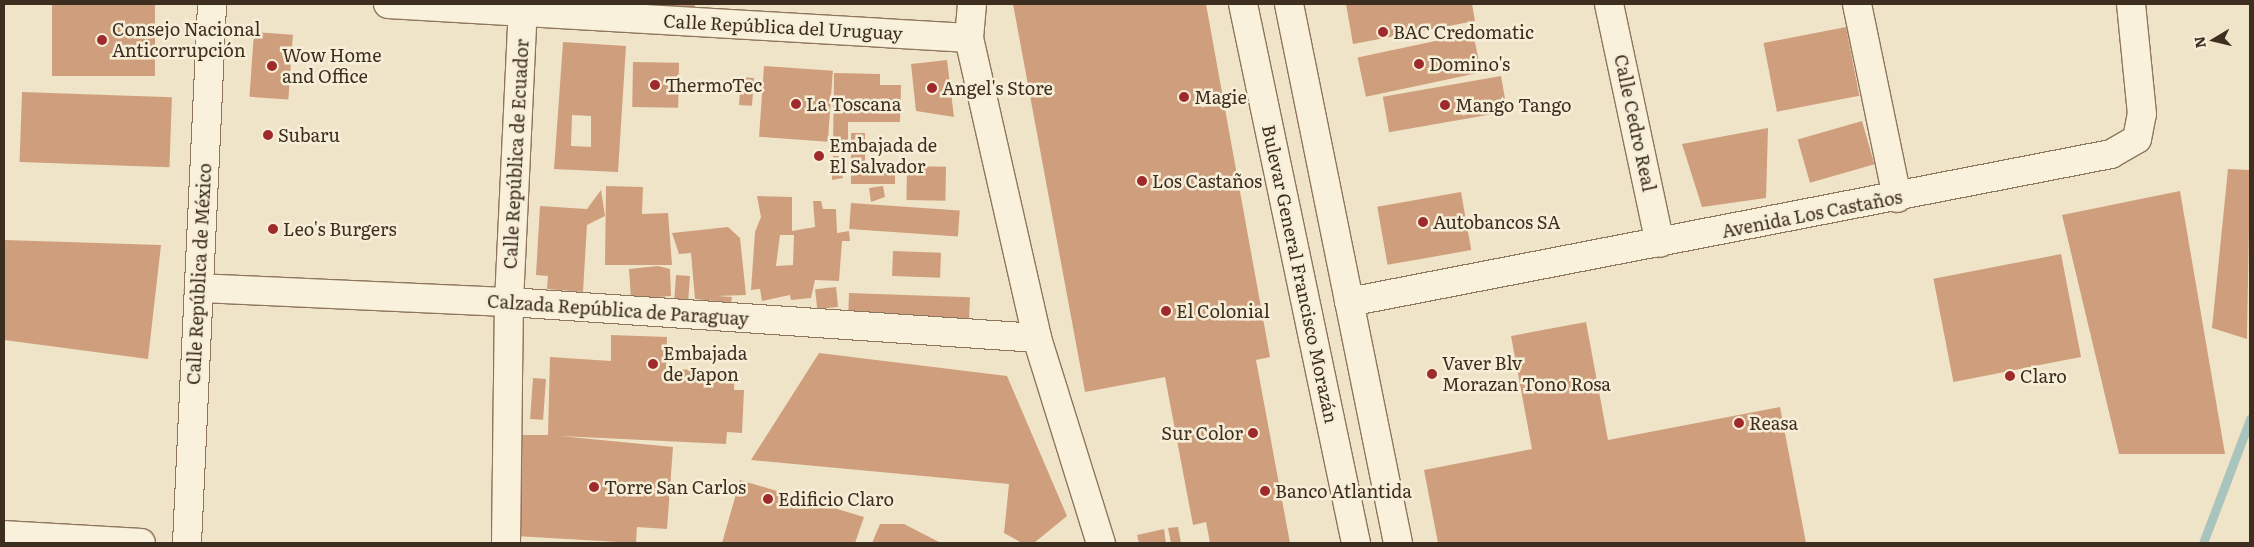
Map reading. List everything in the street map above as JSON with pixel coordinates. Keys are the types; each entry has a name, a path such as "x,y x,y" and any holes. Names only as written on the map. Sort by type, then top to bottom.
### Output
{"street":[{"name":"Calle República de México","path":"187,543 212,4"},
{"name":"Calle República del Uruguay","path":"388,4 523,8 969,38"},
{"path":"972,4 969,38 1037,338 1101,543"},
{"name":"Bulevar General Francisco Morazán","path":"1243,4 1356,543"},
{"path":"1289,4 1398,543"},
{"name":"Calle Cedro Real","path":"1609,4 1660,243"},
{"path":"1857,4 1897,198"},
{"name":"Avenida Los Castaños","path":"1349,302 1897,198 2111,154 2137,139 2142,114 2131,4"},
{"name":"Calle República de Ecuador","path":"506,543 509,302 523,8"},
{"name":"Calzada República de Paraguay","path":"199,288 509,302 1037,338"},
{"path":"4,535 142,543"}],"building":[{"name":"Consejo Nacional Anticorrupción","path":"52,4 155,4 155,76 52,76"},
{"path":"622,4 695,4 694,10"},
{"name":"Los Castaños","path":"1013,4 1206,4 1270,357 1256,360 1290,543 1210,543 1206,522 1193,525 1165,377 1085,392"},
{"name":"BAC Credomatic","path":"1346,4 1472,4 1475,21 1353,44"},
{"path":"1846,27 1859,96 1777,112 1764,43"},
{"name":"Wow Home and Office","path":"254,32 293,35 288,100 249,97"},
{"name":"Domino's","path":"1473,33 1481,72 1366,97 1358,58"},
{"path":"563,42 626,46 618,172 554,169","holes":["572,115 591,116 591,147 571,146"]},
{"name":"Angel's Store","path":"947,60 954,117 916,111 911,64"},
{"name":"ThermoTec","path":"633,62 679,63 678,108 632,107"},
{"name":"La Toscana","path":"764,66 833,71 828,142 759,137"},
{"path":"834,73 880,74 880,85 901,85 900,122 848,122 848,149 833,149"},
{"name":"Mango Tango","path":"1501,76 1507,111 1389,132 1383,97"},
{"path":"741,77 754,78 752,106 739,105"},
{"path":"22,92 172,97 169,167 20,162"},
{"path":"1862,121 1874,164 1810,183 1798,139"},
{"path":"1768,128 1766,198 1702,207 1682,144"},
{"path":"851,133 865,133 865,166 895,166 895,184 851,184"},
{"path":"833,156 845,156 845,169 833,169"},
{"path":"907,166 946,167 945,201 906,200"},
{"path":"2228,169 2250,170 2247,339 2212,328"},
{"path":"842,174 843,178 832,180 832,175"},
{"path":"606,186 643,187 642,214 668,213 672,265 605,265"},
{"path":"883,186 885,197 871,202 869,188"},
{"path":"601,190 605,216 587,225 583,292 547,289 548,276 536,275 540,206 587,209"},
{"path":"2180,191 2225,454 2119,454 2062,215"},
{"name":"Autobancos SA","path":"1461,192 1471,250 1388,265 1377,207"},
{"path":"757,196 792,197 792,231 815,227 813,201 821,201 823,209 836,209 837,233 849,231 850,241 842,241 839,281 815,280 811,298 791,300 790,295 762,301 760,289 751,290 755,232 761,217","holes":["780,235 794,235 793,265 776,266"]},
{"path":"851,203 960,211 958,237 849,229"},
{"path":"728,227 740,238 746,295 717,296 732,297 731,303 695,299 691,253 679,254 672,233"},
{"path":"4,240 161,245 148,359 4,340"},
{"path":"893,251 941,253 940,278 892,276"},
{"path":"2061,254 2081,357 1953,382 1933,279"},
{"path":"658,266 670,269 671,296 631,299 629,269"},
{"path":"676,275 690,276 688,302 674,301"},
{"path":"836,287 838,307 817,309 815,289"},
{"path":"849,293 970,297 969,322 848,318"},
{"name":"Reasa","path":"1586,322 1608,440 1780,407 1806,543 1438,543 1424,470 1532,449 1511,336"},
{"path":"611,335 667,337 666,369 735,371 734,390 744,390 742,433 727,432 726,444 560,436 673,447 667,529 637,527 636,543 515,536 522,435 548,435 550,357 611,361"},
{"path":"819,353 1007,376 1067,516 1034,543 1022,543 1004,533 1009,484 751,460"},
{"path":"533,378 546,379 543,420 530,419"},
{"name":"Edificio Claro","path":"740,480 864,517 855,543 722,543"},
{"path":"880,524 904,524 941,543 872,543"},
{"path":"1178,527 1181,543 1171,543 1168,528"},
{"path":"1164,529 1166,543 1139,543 1137,535"}],"waterway":[{"path":"2203,543 2250,419"}],"place":[{"name":"BAC Credomatic","path":"1383,32"},
{"name":"Consejo Nacional Anticorrupción","path":"102,40"},
{"name":"Domino's","path":"1419,64"},
{"name":"Wow Home and Office","path":"272,66"},
{"name":"ThermoTec","path":"655,85"},
{"name":"Angel's Store","path":"932,88"},
{"name":"Magie","path":"1184,97"},
{"name":"La Toscana","path":"796,104"},
{"name":"Mango Tango","path":"1445,105"},
{"name":"Subaru","path":"268,135"},
{"name":"Embajada de El Salvador","path":"819,156"},
{"name":"Los Castaños","path":"1142,181"},
{"name":"Autobancos SA","path":"1423,222"},
{"name":"Leo's Burgers","path":"273,229"},
{"name":"El Colonial","path":"1166,311"},
{"name":"Embajada de Japon","path":"653,364"},
{"name":"Vaver Blv Morazan Tono Rosa","path":"1432,374"},
{"name":"Claro","path":"2010,376"},
{"name":"Reasa","path":"1739,423"},
{"name":"Sur Color","path":"1253,433"},
{"name":"Torre San Carlos","path":"594,487"},
{"name":"Banco Atlantida","path":"1265,491"},
{"name":"Edificio Claro","path":"768,499"}]}
